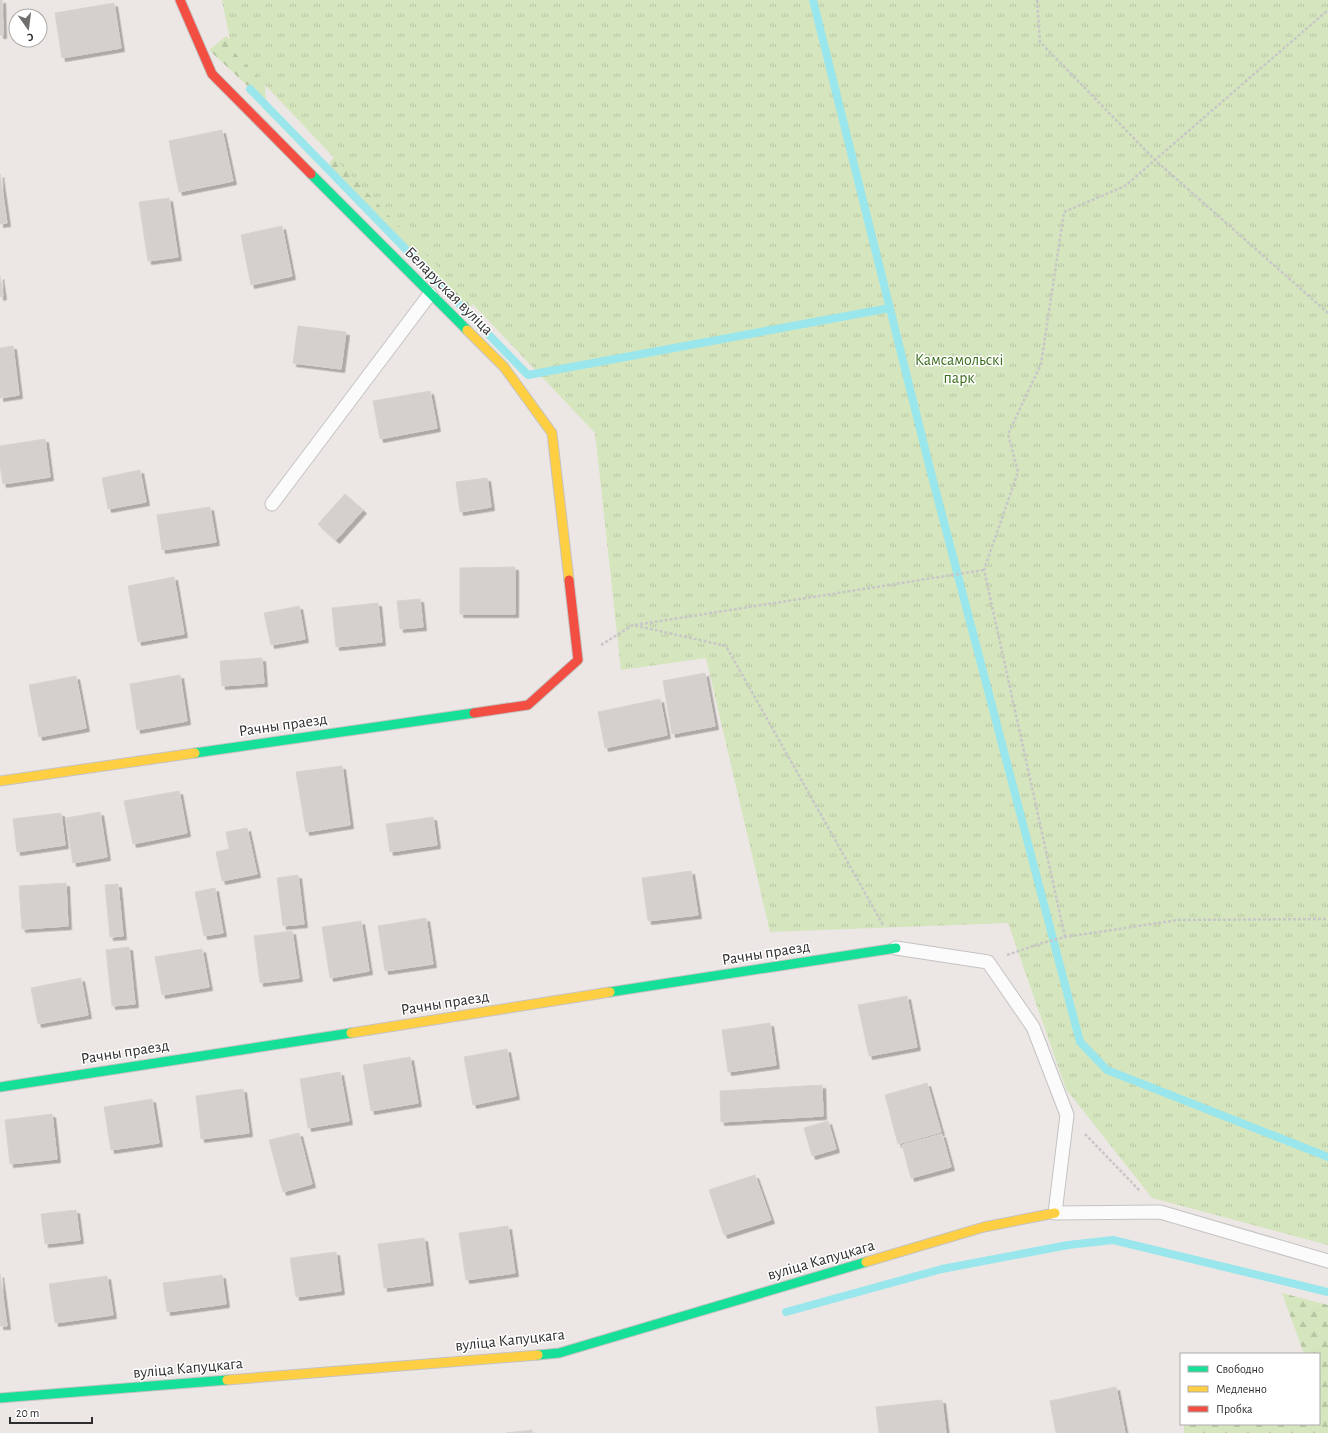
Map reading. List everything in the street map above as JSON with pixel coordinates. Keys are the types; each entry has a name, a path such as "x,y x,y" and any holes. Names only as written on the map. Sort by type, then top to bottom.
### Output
{"street":[{"name":"Беларуская вуліца","path":"180,0 212,74 504,367 552,433 578,660"},
{"name":"Рачны праезд","path":"0,781 528,705 578,660"},
{"name":"Рачны праезд","path":"0,1087 896,948"},
{"name":"вуліца Капуцкага","path":"0,1398 559,1352 984,1227 1055,1214"}],"lane":[{"path":"272,504 430,294"},
{"path":"896,948 988,962 1033,1027 1067,1115 1055,1214 1160,1212 1328,1261"}],"path":[{"path":"1037,0 1040,42 1155,160 1328,313"},
{"path":"1066,937 984,570 1018,472 1008,434 1041,364 1064,212 1125,186 1328,10"},
{"path":"578,660 633,625 984,570"},
{"path":"633,625 726,646 896,948"},
{"path":"988,962 1042,943 1066,937 1178,920 1328,919"},
{"path":"1067,1115 1160,1212"}],"green space":[{"name":"Камсамольскі парк","path":"222,0 1328,0 1328,1245 1152,1198 1066,1089 1008,923 770,932 706,658 621,670 595,433 232,50"},
{"path":"226,36 264,66 266,103 209,50"},
{"path":"346,141 477,300 468,309 328,165"},
{"path":"1282,1293 1328,1305 1328,1433 1184,1433 1184,1425 1320,1425 1320,1353 1304,1353"}],"building":[{"path":"0,0 2,0 3,35 0,35"},
{"path":"114,3 121,48 62,58 55,13"},
{"path":"222,130 233,181 179,192 169,141"},
{"path":"0,174 7,223 0,224"},
{"path":"169,198 178,257 148,261 139,202"},
{"path":"282,226 292,276 251,285 241,235"},
{"path":"0,276 3,296 0,297"},
{"path":"298,326 346,332 341,369 293,363"},
{"path":"13,346 19,395 0,398 0,348"},
{"path":"430,391 437,428 380,439 373,401"},
{"path":"45,439 50,477 3,484 0,465 0,446"},
{"path":"140,470 146,502 108,509 102,478"},
{"path":"487,478 491,507 460,512 456,482"},
{"path":"345,494 363,510 336,540 318,524"},
{"path":"210,507 216,542 162,550 157,515"},
{"path":"515,567 515,614 460,614 460,568"},
{"path":"174,577 184,634 138,642 128,586"},
{"path":"420,599 423,627 400,629 397,601"},
{"path":"378,603 382,642 336,647 332,608"},
{"path":"299,606 305,639 271,645 264,613"},
{"path":"262,658 264,683 222,686 220,661"},
{"path":"705,673 715,726 672,734 663,681"},
{"path":"180,675 187,721 137,730 130,684"},
{"path":"76,676 86,728 39,737 29,685"},
{"path":"660,699 667,735 605,748 598,712"},
{"path":"342,766 350,825 306,832 296,772"},
{"path":"179,791 187,833 133,844 124,801"},
{"path":"100,812 107,857 73,863 66,818"},
{"path":"61,813 65,845 17,852 13,819"},
{"path":"433,817 437,845 390,852 386,824"},
{"path":"247,828 257,874 222,881 216,852 229,849 226,832"},
{"path":"691,871 698,915 648,921 642,878"},
{"path":"298,875 304,924 283,926 277,878"},
{"path":"66,883 68,926 22,929 19,886"},
{"path":"118,884 123,936 110,937 105,885"},
{"path":"215,888 223,933 204,936 195,892"},
{"path":"426,918 433,964 385,971 378,926"},
{"path":"361,921 369,971 330,978 322,927"},
{"path":"292,931 299,978 260,983 254,936"},
{"path":"129,947 135,1004 112,1006 106,950"},
{"path":"202,949 209,987 162,995 155,957"},
{"path":"81,978 88,1015 38,1024 31,988"},
{"path":"907,996 917,1047 869,1056 858,1005"},
{"path":"770,1023 776,1065 728,1072 722,1030"},
{"path":"507,1049 516,1096 473,1105 464,1057"},
{"path":"410,1057 418,1103 371,1111 363,1065"},
{"path":"340,1072 349,1121 308,1128 300,1079"},
{"path":"927,1083 941,1132 898,1144 885,1095"},
{"path":"822,1085 823,1116 721,1122 720,1091"},
{"path":"243,1089 249,1133 201,1139 196,1096"},
{"path":"152,1099 159,1143 111,1150 104,1107"},
{"path":"52,1114 57,1159 10,1164 5,1120"},
{"path":"828,1121 836,1149 812,1156 804,1128"},
{"path":"299,1133 312,1184 283,1192 269,1140"},
{"path":"942,1134 951,1167 911,1178 902,1145"},
{"path":"755,1175 771,1220 724,1235 709,1190"},
{"path":"76,1210 80,1240 45,1244 41,1214"},
{"path":"508,1226 515,1273 466,1280 459,1233"},
{"path":"424,1238 430,1282 384,1288 378,1244"},
{"path":"336,1252 341,1291 296,1297 290,1258"},
{"path":"0,1274 7,1326 0,1326"},
{"path":"222,1275 226,1304 167,1312 163,1283"},
{"path":"107,1276 113,1315 55,1323 49,1284"},
{"path":"1116,1387 1125,1433 1056,1433 1050,1401"},
{"path":"942,1400 946,1433 879,1433 876,1407"},
{"path":"532,1430 532,1433 506,1433"}],"waterway":[{"path":"813,0 929,465 1080,1042 1107,1070 1328,1157"},
{"path":"250,89 528,375 890,308"},
{"path":"786,1312 942,1269 1068,1245 1113,1240 1328,1292"}],"traffic: fast":[{"path":"311,174 467,330"},
{"path":"195,753 474,713"},
{"path":"610,992 896,948"},
{"path":"0,1087 351,1033"},
{"path":"538,1355 559,1353 866,1262"},
{"path":"0,1398 227,1380"}],"traffic: slow":[{"path":"467,330 504,367 552,433 569,580"},
{"path":"0,781 195,753"},
{"path":"351,1033 610,992"},
{"path":"866,1262 984,1227 1055,1213"},
{"path":"227,1380 538,1355"}],"traffic: jam":[{"path":"180,0 212,74 311,174"},
{"path":"474,713 528,705 578,660 569,580"}]}
